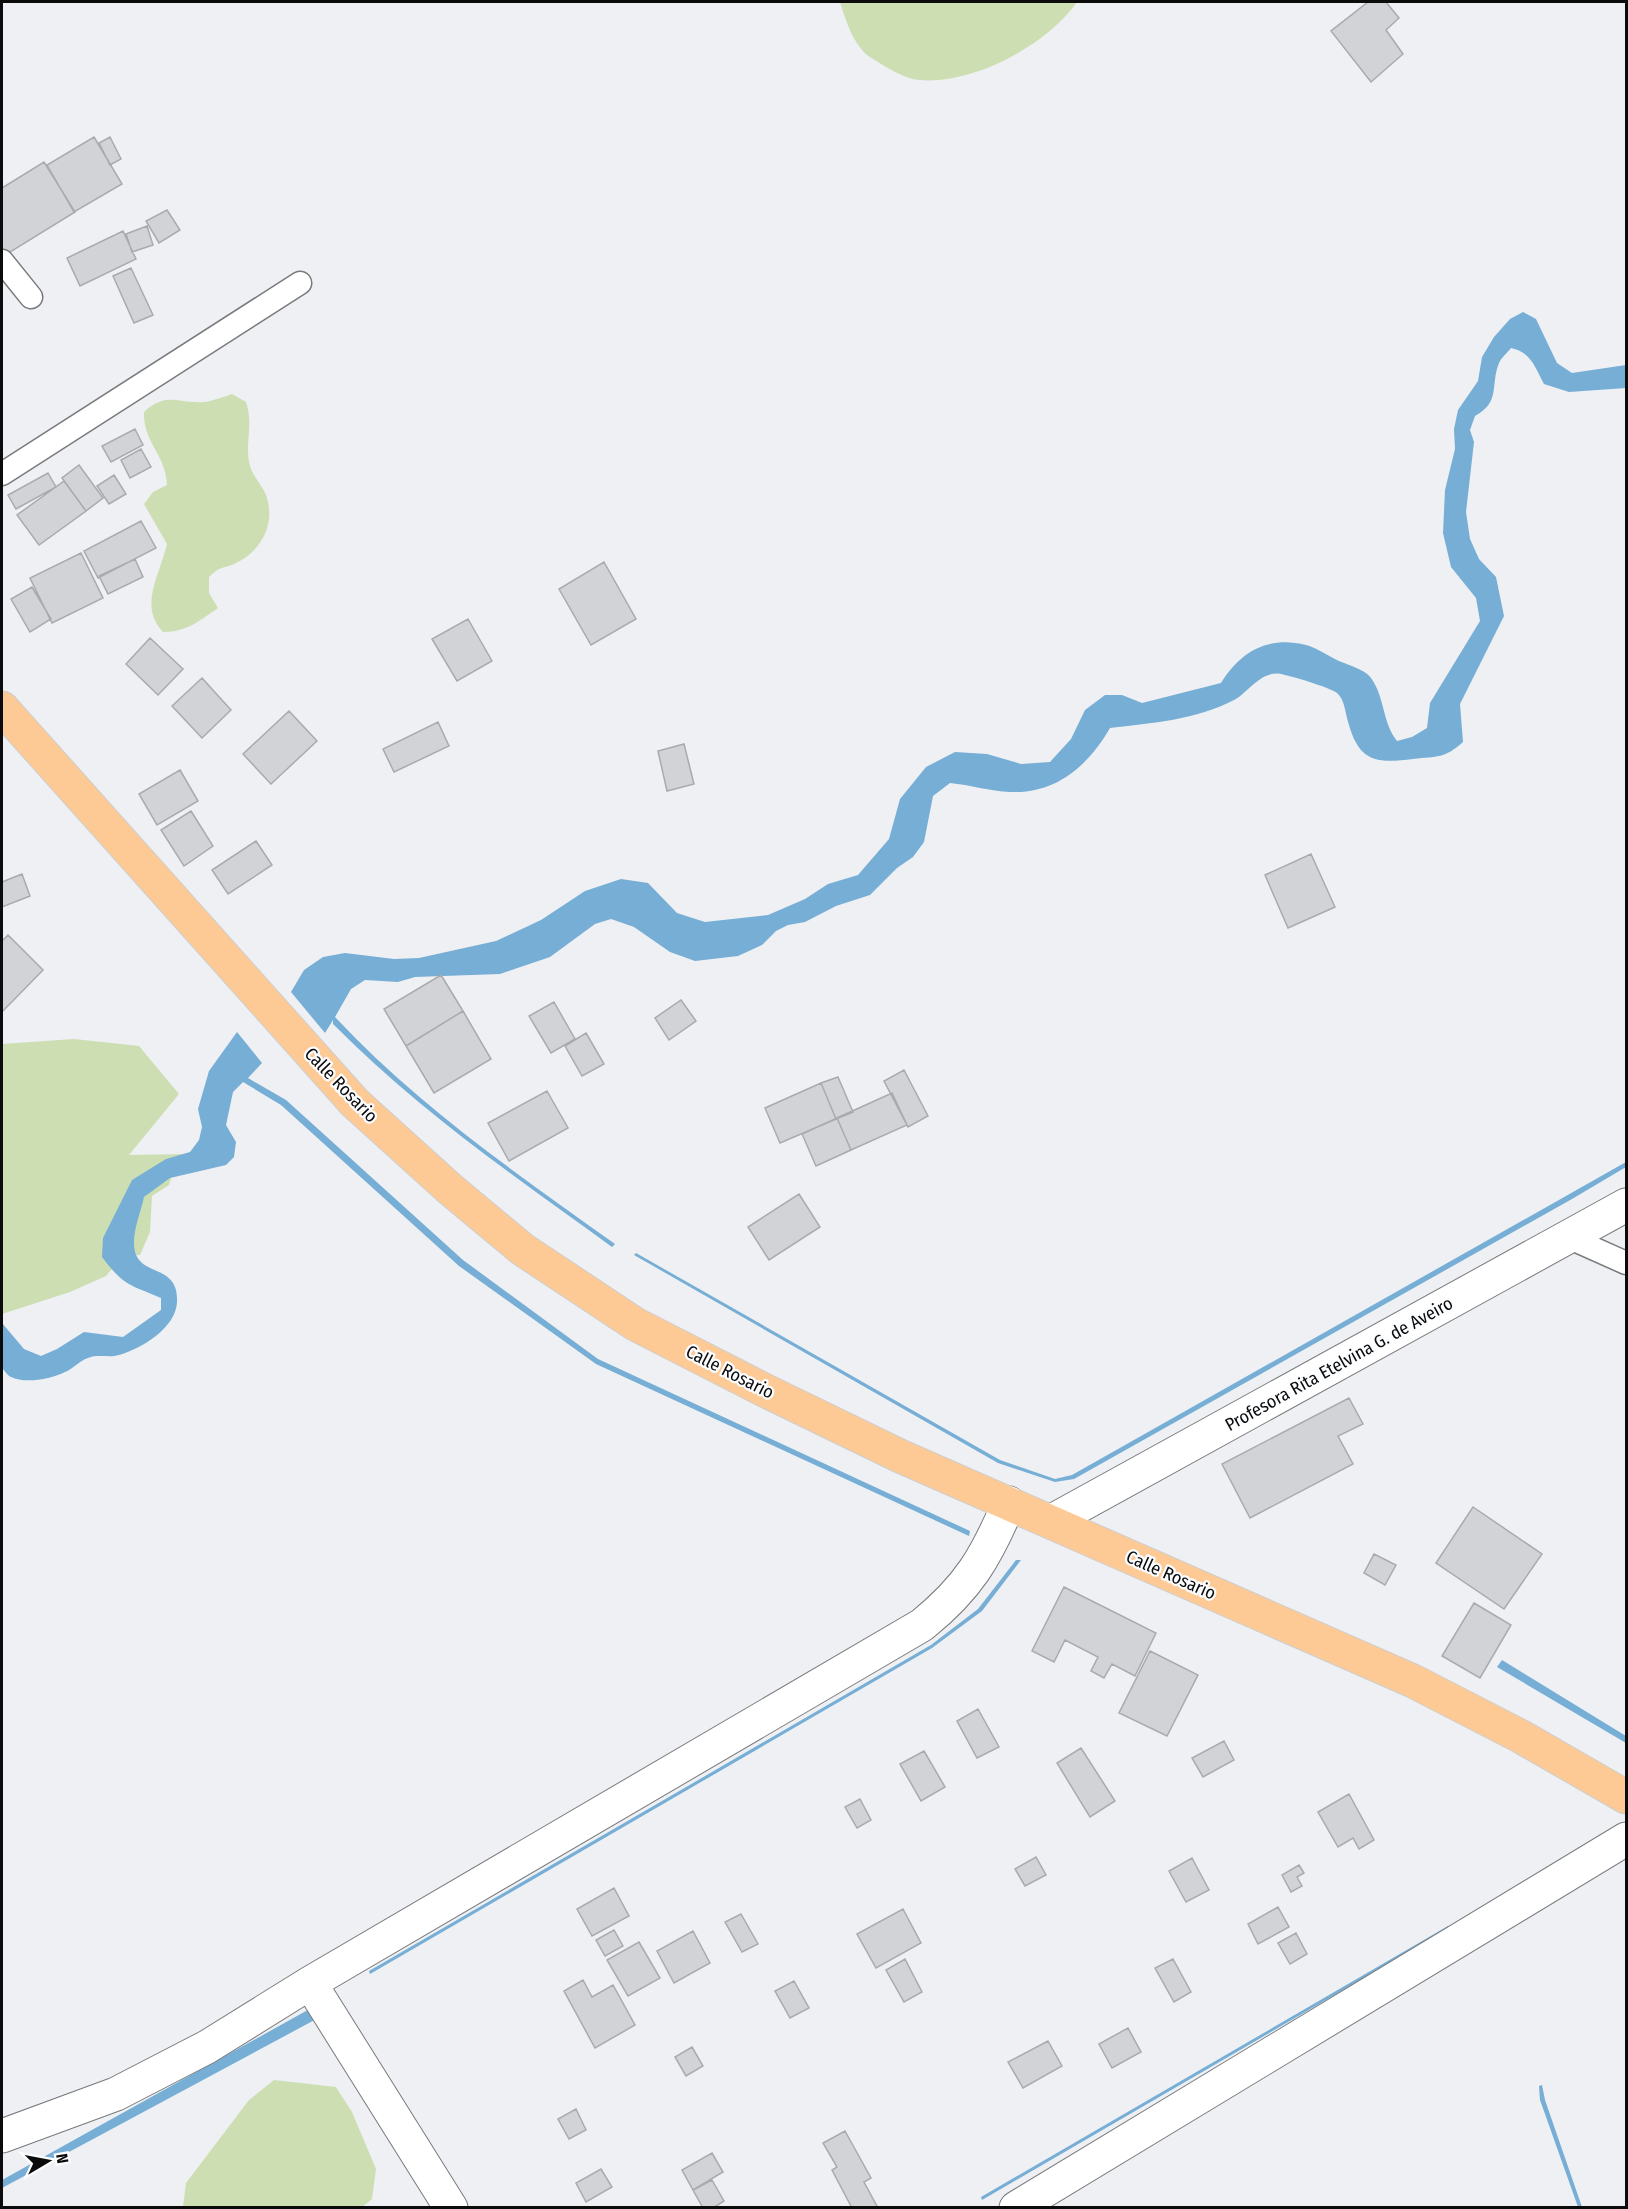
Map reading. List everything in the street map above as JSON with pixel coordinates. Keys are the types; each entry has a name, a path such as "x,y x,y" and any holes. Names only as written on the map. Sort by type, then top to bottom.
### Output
{"main road":[{"name":"Calle Rosario","path":"2,708 355,1102 450,1189 522,1249 635,1324 900,1456 1413,1681 1520,1736 1626,1797"}],"street":[{"name":"Profesora Rita Etelvina G. de Aveiro","path":"1052,1521 1570,1238 1626,1205"},
{"path":"2,2136 116,2094 207,2047 310,1983 922,1625 971,1578 990,1548 1009,1503"},
{"path":"1016,2208 1626,1839"},
{"path":"310,1983 451,2208"}],"lane":[{"path":"2,261 31,297"},
{"path":"2,474 300,283"},
{"path":"1570,1238 1626,1263"}],"green space":[{"path":"840,2 1077,2 1047,33 1007,59 962,76 940,80 919,80 898,73 864,52 852,34"},
{"path":"232,394 246,402 249,419 248,458 251,470 267,498 269,518 267,527 253,552 236,563 217,570 209,577 209,593 218,608 186,628 163,632 152,612 151,601 167,544 144,504 153,492 167,485 163,465 147,432 144,412 166,400 204,402"},
{"path":"74,1039 139,1046 179,1094 129,1155 186,1154 178,1156 169,1185 152,1196 150,1232 140,1255 123,1256 106,1276 70,1292 2,1314 2,1044"},
{"path":"274,2080 336,2087 352,2112 376,2169 372,2199 361,2208 183,2207 186,2183 249,2100"}],"water":[{"path":"1523,312 1536,319 1557,363 1572,373 1626,365 1626,388 1569,392 1544,384 1528,357 1511,348 1499,363 1492,399 1483,411 1475,416 1470,430 1474,442 1466,512 1470,539 1479,559 1496,577 1504,616 1460,704 1463,742 1451,751 1435,757 1377,760 1362,751 1356,743 1343,701 1337,693 1301,679 1281,674 1267,675 1234,700 1219,707 1174,720 1110,728 1092,754 1081,765 1056,783 1042,788 1010,792 950,783 933,796 924,842 913,857 897,868 870,895 836,906 805,922 788,925 776,931 762,945 738,956 695,961 670,952 634,927 611,919 595,924 550,957 500,974 415,977 398,982 365,980 351,989 335,1017 367,1049 434,1109 505,1165 615,1244 612,1247 503,1168 398,1085 333,1024 333,1020 325,1033 291,992 304,970 323,957 345,953 394,959 419,958 496,941 541,920 585,891 621,879 648,883 677,913 705,922 768,915 805,899 828,884 858,875 889,839 900,799 926,767 955,752 987,754 1021,764 1050,762 1071,739 1085,710 1105,695 1122,695 1142,703 1221,683 1246,655 1267,644 1292,642 1306,645 1365,673 1376,685 1392,734 1397,741 1412,737 1427,728 1430,703 1480,621 1476,598 1451,567 1443,533 1445,490 1455,449 1454,429 1458,410 1478,381 1482,357 1494,337 1510,319"},
{"path":"237,1032 262,1063 248,1078 286,1100 463,1260 598,1359 970,1531 969,1536 596,1364 459,1266 281,1105 243,1082 233,1092 226,1125 236,1142 234,1157 226,1165 170,1178 144,1197 134,1237 136,1254 141,1262 171,1280 176,1289 175,1311 164,1329 147,1342 128,1352 115,1356 92,1357 59,1375 31,1380 10,1376 2,1368 2,1323 24,1349 41,1356 84,1332 123,1337 161,1310 161,1298 128,1284 110,1267 102,1257 103,1238 132,1180 166,1159 190,1152 199,1140 202,1127 198,1109 209,1071"},
{"path":"1626,1162 1626,1167 1572,1199 1074,1479 1055,1482 998,1463 634,1255 636,1253 1000,1460 1055,1479 1072,1475"},
{"path":"1016,1560 1021,1560 982,1611 932,1648 370,1974 369,1971 931,1645 978,1609"},
{"path":"1502,1660 1626,1736 1626,1743 1497,1667"},
{"path":"1448,1926 1450,1928 982,2200 981,2197"},
{"path":"315,2006 322,2016 2,2188 2,2180"},
{"path":"1542,2085 1545,2100 1582,2207 1578,2207 1540,2100 1539,2086"}],"building":[{"path":"1368,2 1386,2 1399,18 1386,30 1403,54 1371,82 1331,31"},
{"path":"94,137 122,184 74,212 47,165"},
{"path":"110,137 121,159 110,165 99,143"},
{"path":"44,162 75,212 2,257 2,188"},
{"path":"167,210 180,230 159,243 146,221"},
{"path":"147,226 153,245 132,252 126,234"},
{"path":"123,231 136,259 80,286 67,258"},
{"path":"131,268 153,315 134,323 113,276"},
{"path":"135,429 143,445 111,462 102,446"},
{"path":"141,449 151,467 130,478 121,460"},
{"path":"79,465 103,498 86,511 62,478"},
{"path":"48,473 56,487 16,509 8,495"},
{"path":"114,475 126,494 109,504 97,486"},
{"path":"64,481 86,511 39,545 17,515"},
{"path":"141,521 156,548 98,578 84,551"},
{"path":"81,553 103,598 52,623 30,578"},
{"path":"135,559 143,577 108,594 99,576"},
{"path":"604,562 636,619 591,645 559,589"},
{"path":"32,587 51,619 30,632 11,599"},
{"path":"468,619 492,661 457,681 432,639"},
{"path":"150,638 183,669 158,695 126,664"},
{"path":"202,678 231,710 202,738 172,706"},
{"path":"289,711 317,741 271,784 243,754"},
{"path":"438,722 449,746 394,772 383,749"},
{"path":"684,744 694,784 667,791 658,751"},
{"path":"180,770 198,801 157,825 139,794"},
{"path":"191,811 213,846 184,866 161,830"},
{"path":"256,841 272,865 228,894 212,870"},
{"path":"1311,854 1335,907 1288,928 1265,875"},
{"path":"22,874 30,896 2,907 2,882"},
{"path":"8,935 43,970 2,1012 2,941"},
{"path":"441,975 463,1011 406,1046 384,1009"},
{"path":"681,1000 696,1021 669,1040 655,1018"},
{"path":"554,1002 575,1039 551,1053 529,1016"},
{"path":"463,1011 491,1059 434,1093 406,1046"},
{"path":"586,1033 604,1064 582,1076 565,1046"},
{"path":"904,1070 928,1116 908,1127 884,1081"},
{"path":"838,1077 853,1112 836,1119 821,1083"},
{"path":"821,1083 836,1119 780,1143 765,1108"},
{"path":"547,1091 568,1128 509,1161 488,1123"},
{"path":"892,1093 907,1125 851,1150 837,1118"},
{"path":"837,1118 851,1150 816,1166 802,1134"},
{"path":"799,1194 820,1227 769,1260 748,1227"},
{"path":"1349,1398 1363,1424 1338,1436 1353,1464 1250,1518 1222,1464"},
{"path":"1473,1507 1542,1554 1504,1609 1436,1563"},
{"path":"1374,1554 1396,1565 1385,1585 1364,1573"},
{"path":"1064,1587 1156,1633 1135,1676 1112,1664 1104,1678 1091,1671 1098,1657 1065,1640 1054,1662 1032,1651"},
{"path":"1474,1603 1511,1625 1480,1678 1442,1656"},
{"path":"1150,1651 1198,1675 1167,1736 1119,1713"},
{"path":"978,1709 999,1747 977,1758 957,1721"},
{"path":"1224,1741 1234,1760 1203,1777 1192,1758"},
{"path":"1081,1748 1115,1801 1090,1817 1057,1763"},
{"path":"924,1751 945,1787 921,1801 900,1764"},
{"path":"1349,1794 1374,1840 1359,1849 1353,1838 1338,1847 1318,1812"},
{"path":"860,1799 871,1820 857,1828 845,1807"},
{"path":"1036,1857 1046,1875 1025,1886 1015,1869"},
{"path":"1192,1858 1209,1890 1186,1902 1169,1871"},
{"path":"1299,1865 1304,1873 1297,1877 1302,1886 1291,1892 1282,1875"},
{"path":"614,1888 629,1916 592,1936 577,1909"},
{"path":"1278,1907 1289,1927 1258,1944 1248,1924"},
{"path":"903,1909 921,1943 876,1968 857,1934"},
{"path":"741,1914 758,1944 742,1952 725,1922"},
{"path":"614,1930 623,1946 605,1956 596,1940"},
{"path":"693,1931 710,1963 674,1983 657,1951"},
{"path":"1296,1933 1307,1954 1290,1964 1278,1943"},
{"path":"639,1942 660,1978 628,1996 607,1960"},
{"path":"905,1959 922,1992 904,2002 886,1970"},
{"path":"1173,1959 1191,1992 1174,2002 1155,1968"},
{"path":"583,1980 592,1997 613,1985 635,2025 595,2048 564,1991"},
{"path":"794,1981 809,2008 790,2018 775,1991"},
{"path":"1128,2028 1141,2052 1112,2068 1099,2044"},
{"path":"1048,2041 1062,2066 1023,2088 1008,2062"},
{"path":"692,2047 703,2066 686,2076 675,2057"},
{"path":"576,2109 586,2130 569,2139 558,2119"},
{"path":"845,2131 871,2178 864,2182 878,2208 852,2208 832,2170 837,2167 823,2143"},
{"path":"712,2153 723,2172 693,2190 682,2170"},
{"path":"601,2169 612,2187 586,2202 576,2183"},
{"path":"712,2180 724,2201 713,2208 703,2208 693,2190"}]}
